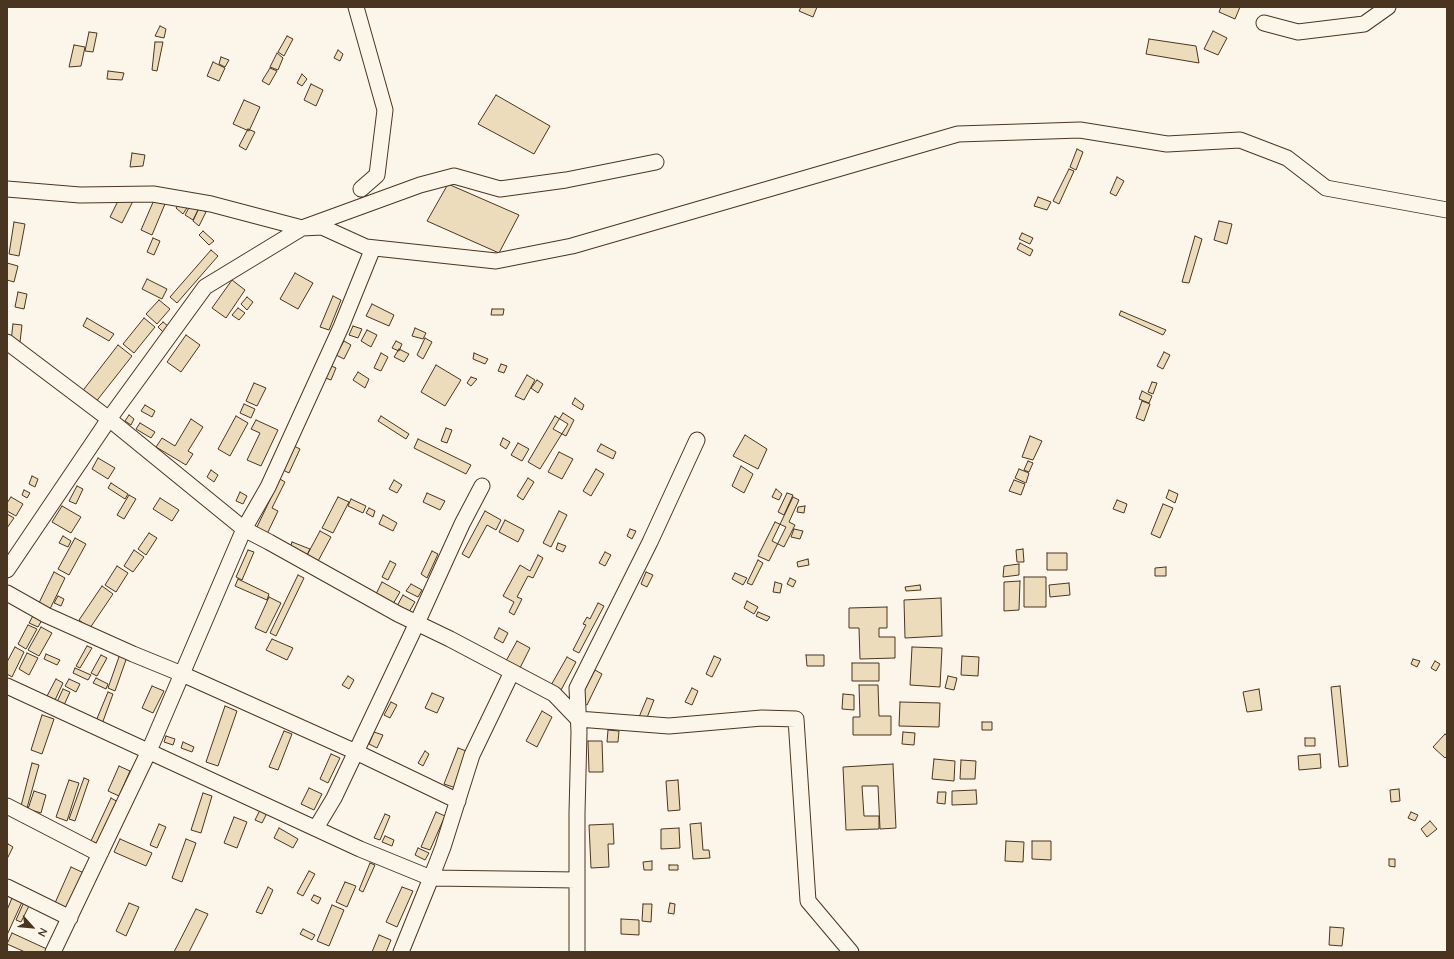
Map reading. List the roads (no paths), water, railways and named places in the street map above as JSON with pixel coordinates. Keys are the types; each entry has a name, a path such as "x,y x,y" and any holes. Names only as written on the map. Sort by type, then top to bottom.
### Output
{"street":[{"path":"356,7 384,110 377,175 362,189"},
{"path":"1264,23 1298,32 1305,32 1364,24 1388,7"},
{"path":"7,189 80,195 153,194 211,204 302,228 322,227 366,247 496,261 572,246 958,134 1080,130 1167,144 1240,140 1287,158 1326,188 1447,210"},
{"path":"7,570 109,419 205,287 302,228 420,185 454,176 500,189 566,180 656,162"},
{"path":"53,952 149,751 244,529 268,487 341,327 373,248"},
{"path":"7,342 109,419 244,529 417,623 554,694 578,719 669,726 762,718 796,720 808,901 851,952"},
{"path":"577,952 577,688 650,542 696,440"},
{"path":"316,828 334,798 462,524 482,486"},
{"path":"7,593 46,615 356,752 458,801"},
{"path":"401,952 432,878 472,755 512,672"},
{"path":"7,686 360,849 432,878 578,880"},
{"path":"7,806 92,850 101,852"},
{"path":"7,887 70,918"}]}
